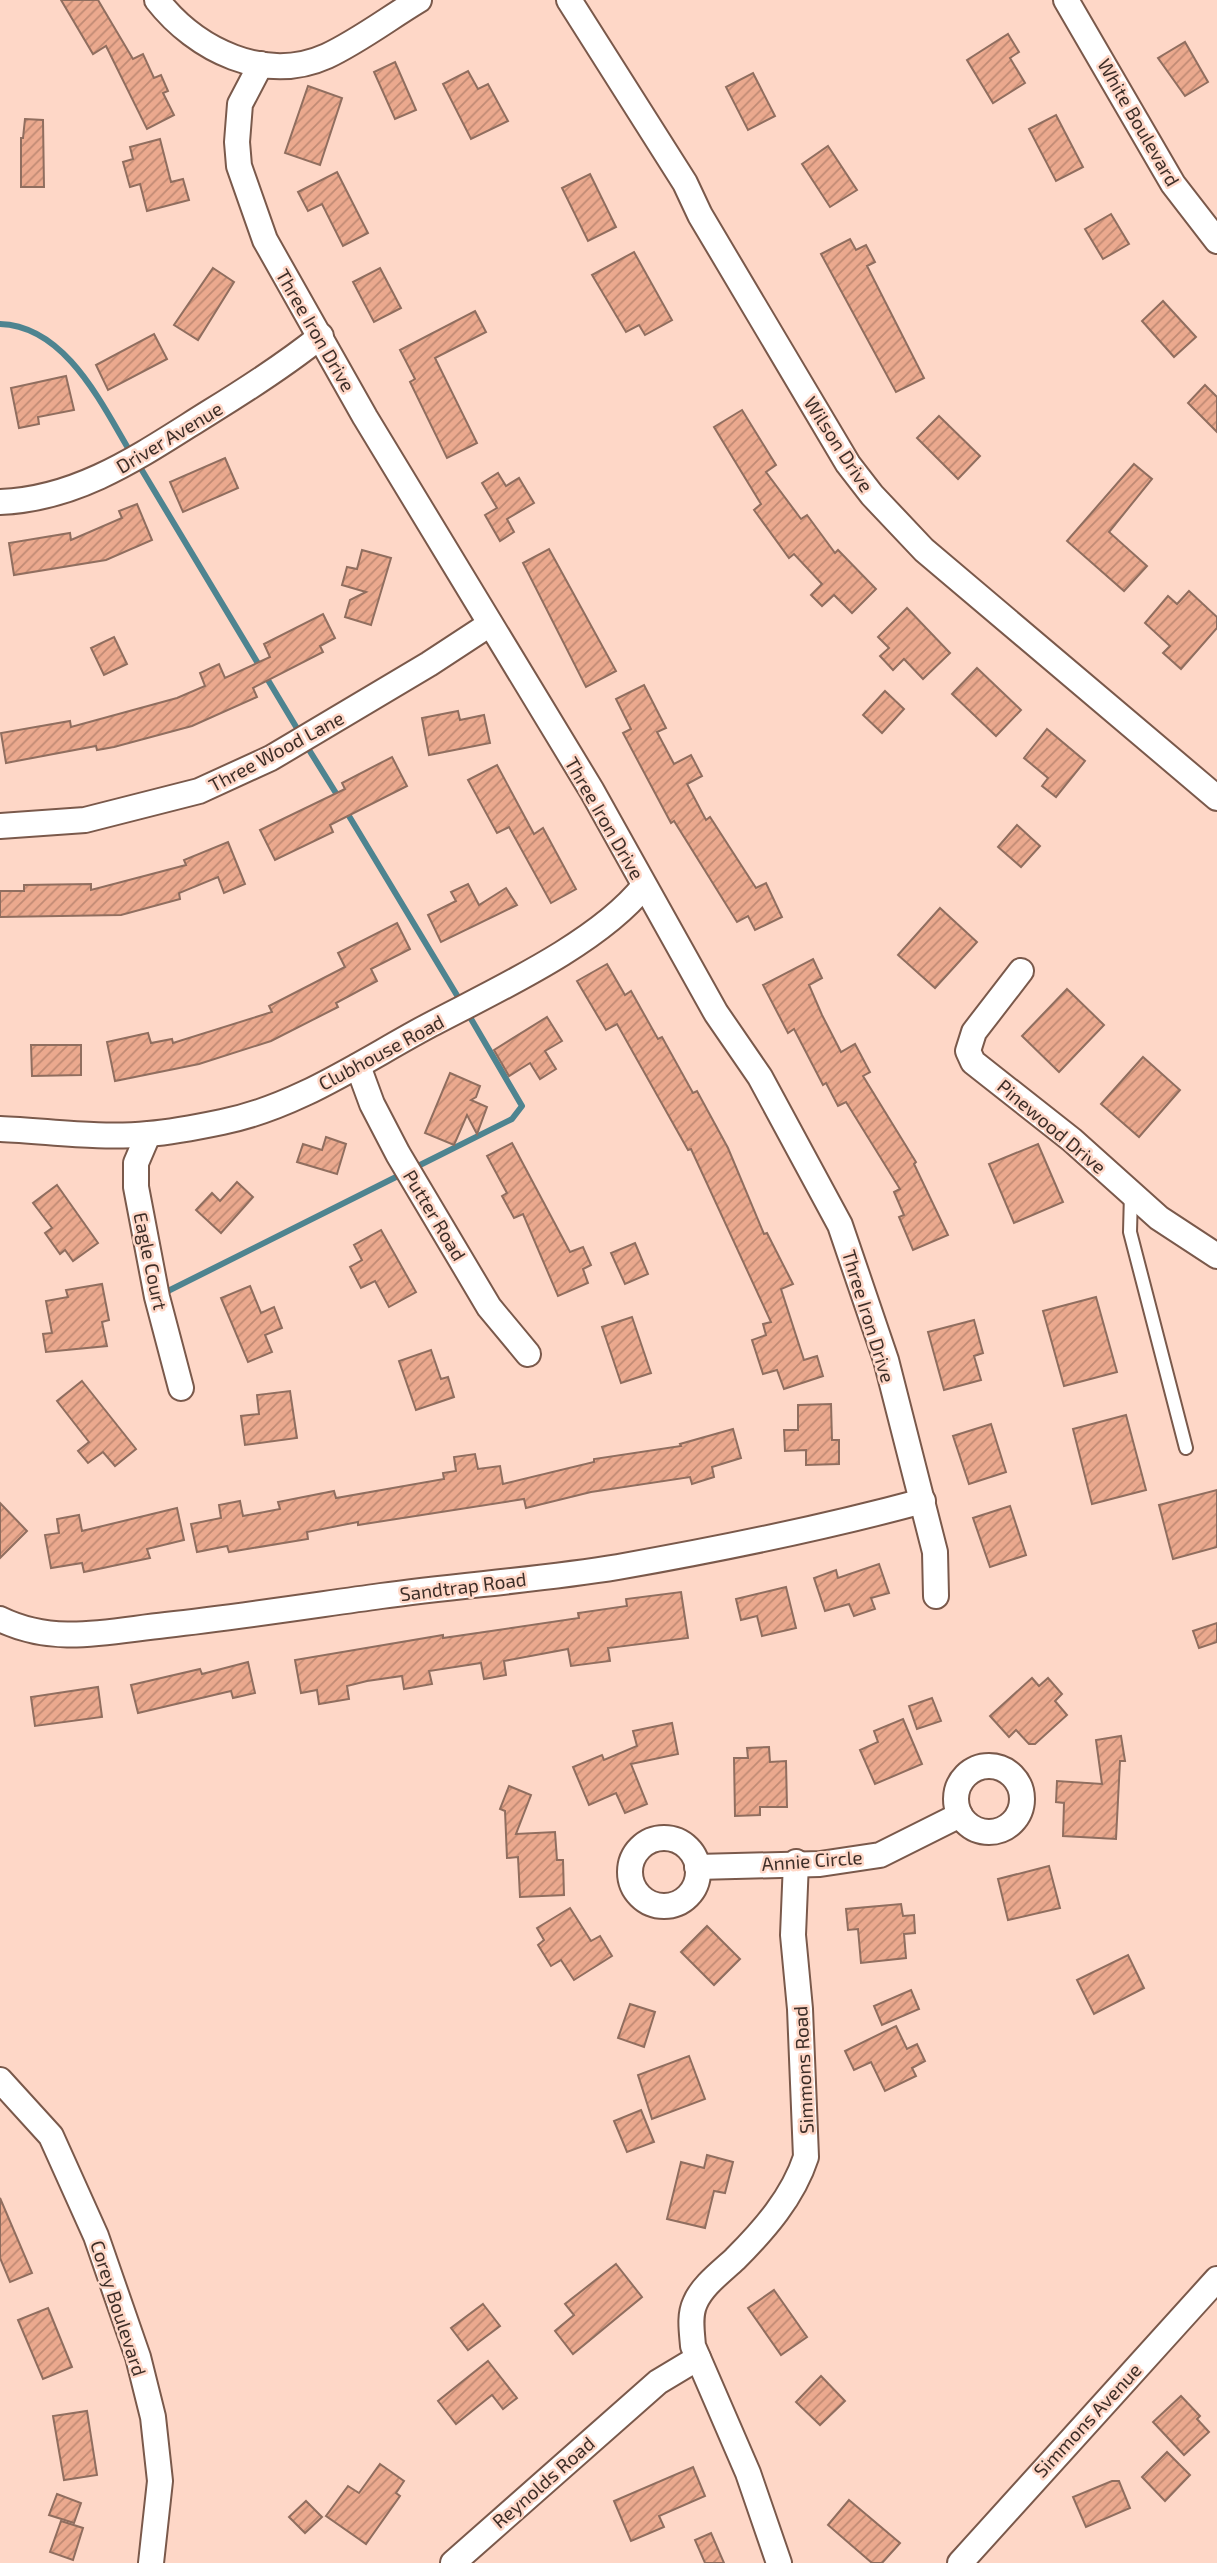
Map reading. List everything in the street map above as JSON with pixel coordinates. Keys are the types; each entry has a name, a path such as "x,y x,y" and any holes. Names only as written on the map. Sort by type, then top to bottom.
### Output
{"street":[{"path":"156,0 196,38 225,56 261,64 289,66 328,56 419,0"},
{"name":"Wilson Drive","path":"569,0 685,183 700,215 848,464 872,495 955,578 1217,798"},
{"name":"White Boulevard","path":"1066,0 1173,184 1217,241"},
{"name":"Three Iron Drive","path":"261,64 240,104 239,166 265,240 490,624 592,791 716,1013 760,1077 840,1225 886,1360 909,1460 923,1501 935,1552 936,1596"},
{"name":"Driver Avenue","path":"0,502 41,496 118,470 280,370 321,336"},
{"name":"Three Wood Lane","path":"0,826 85,820 199,791 271,758 429,664 490,624"},
{"name":"Clubhouse Road","path":"0,1129 148,1135 250,1114 323,1085 483,998 619,915 644,886"},
{"name":"Pinewood Drive","path":"1021,971 974,1032 968,1051 973,1062 1072,1140 1159,1218 1217,1256"},
{"name":"Putter Road","path":"358,1066 372,1104 398,1154 489,1307 528,1354"},
{"name":"Eagle Court","path":"148,1135 136,1163 136,1187 157,1297 181,1388"},
{"name":"Sandtrap Road","path":"0,1619 33,1631 82,1636 222,1620 617,1567 782,1535 923,1501"},
{"name":"Annie Circle","path":"697,1867 796,1862 820,1864 880,1855 960,1815"},
{"name":"Simmons Road","path":"698,2358 691,2323 694,2303 704,2289 753,2240 776,2211 799,2178 806,2157 800,2008 793,1936 796,1862"},
{"name":"Corey Boulevard","path":"0,2080 51,2136 96,2236 138,2357 153,2417 160,2481 151,2563"},
{"name":"Simmons Avenue","path":"960,2563 1217,2279"},
{"path":"698,2358 748,2473 779,2563"},
{"name":"Reynolds Road","path":"453,2563 658,2382 698,2358"}],"lane":[{"path":"1131,1192 1130,1232 1186,1448"}],"building":[{"path":"61,0 98,0 133,59 143,54 154,78 161,75 168,91 163,93 174,115 147,129 106,46 93,54"},
{"path":"1008,34 1019,52 1010,58 1025,83 993,103 967,60"},
{"path":"1185,42 1208,82 1185,96 1158,58"},
{"path":"395,62 416,110 395,119 374,72"},
{"path":"468,71 478,89 488,84 508,121 471,139 443,84"},
{"path":"753,73 775,116 748,130 726,87"},
{"path":"308,86 342,98 320,165 285,153"},
{"path":"1056,115 1083,167 1056,181 1029,129"},
{"path":"25,119 43,120 44,187 21,187 21,138"},
{"path":"160,139 171,182 183,179 189,200 147,211 140,184 130,187 123,162 133,159 130,147"},
{"path":"828,146 857,190 830,207 802,164"},
{"path":"337,172 368,233 343,246 322,204 308,211 298,192"},
{"path":"590,174 616,227 588,241 562,188"},
{"path":"1111,214 1129,244 1103,259 1085,229"},
{"path":"850,239 856,250 866,245 875,262 867,266 924,378 896,392 821,254"},
{"path":"634,252 672,320 645,335 639,325 626,332 592,275"},
{"path":"213,268 234,282 198,340 174,325"},
{"path":"380,268 401,308 374,322 353,282"},
{"path":"1163,301 1196,337 1174,357 1142,321"},
{"path":"475,311 486,332 435,358 477,443 447,458 410,382 415,379 400,350"},
{"path":"154,334 167,359 108,390 96,365"},
{"path":"66,376 74,410 38,417 39,424 19,428 11,388"},
{"path":"1205,385 1217,397 1217,432 1188,403"},
{"path":"742,410 776,465 766,472 801,519 807,515 835,553 838,550 876,589 852,613 834,595 822,606 811,595 822,584 794,554 789,558 754,510 761,504 714,427"},
{"path":"939,416 980,456 958,479 917,438"},
{"path":"225,458 238,488 183,512 170,482"},
{"path":"1134,464 1152,479 1109,532 1147,566 1124,591 1067,541"},
{"path":"498,473 506,486 519,478 534,503 507,519 514,532 500,541 485,515 497,508 482,483"},
{"path":"137,504 152,540 106,560 14,575 9,543 70,533 71,540 122,518 119,511"},
{"path":"549,549 616,671 586,687 523,563"},
{"path":"362,550 391,558 371,625 345,617 350,600 366,592 342,585 347,567 357,569"},
{"path":"1189,591 1217,617 1217,628 1181,669 1163,653 1170,646 1145,623 1168,596 1177,604"},
{"path":"907,608 950,653 923,679 904,659 893,670 880,656 889,648 878,637"},
{"path":"323,614 335,638 320,646 323,652 253,688 257,697 192,726 114,747 97,750 96,746 6,763 1,733 70,721 71,727 177,698 205,686 200,673 219,664 225,678 270,657 264,644"},
{"path":"114,637 127,664 104,675 91,648"},
{"path":"977,668 1021,710 996,736 952,694"},
{"path":"644,685 666,728 657,732 674,764 691,755 702,776 687,784 706,820 710,817 756,888 766,883 782,917 755,930 748,916 737,922 674,821 671,823 623,733 631,729 616,699"},
{"path":"885,691 904,709 882,733 863,715"},
{"path":"458,711 460,720 484,715 490,743 429,755 422,718"},
{"path":"1047,729 1085,761 1056,797 1042,786 1048,778 1024,758"},
{"path":"392,757 407,786 330,825 333,832 275,860 260,830 345,789 342,783"},
{"path":"497,765 534,834 543,828 576,889 551,903 509,827 497,833 468,780"},
{"path":"1017,825 1040,846 1021,867 998,847"},
{"path":"228,842 245,884 224,893 218,877 179,893 180,899 121,915 0,917 0,891 24,891 24,885 91,884 91,890 186,865 184,860"},
{"path":"468,884 479,905 506,888 517,905 441,942 428,915 456,901 451,892"},
{"path":"940,908 977,942 935,988 898,955"},
{"path":"397,923 410,949 371,969 377,981 336,1003 338,1007 271,1041 199,1064 115,1081 107,1042 148,1033 151,1043 172,1039 173,1043 272,1012 269,1006 345,967 338,953"},
{"path":"813,959 822,978 809,985 822,1015 841,1052 855,1044 870,1072 863,1076 916,1162 914,1164 948,1235 913,1250 899,1217 904,1215 894,1192 900,1189 846,1102 838,1106 826,1083 823,1085 794,1029 788,1033 763,985"},
{"path":"607,964 625,995 631,991 658,1039 662,1037 693,1093 697,1091 728,1148 764,1234 767,1233 793,1284 781,1289 804,1360 817,1356 823,1376 784,1389 777,1370 763,1374 752,1340 766,1335 763,1324 771,1322 691,1149 688,1150 617,1024 606,1030 577,981"},
{"path":"1067,989 1104,1025 1059,1072 1022,1036"},
{"path":"547,1017 562,1041 545,1051 556,1069 540,1079 530,1063 509,1076 494,1050"},
{"path":"31,1045 81,1045 81,1075 32,1076"},
{"path":"1143,1057 1180,1090 1139,1137 1101,1104"},
{"path":"450,1073 480,1086 476,1097 471,1100 487,1107 477,1134 467,1115 454,1145 425,1133"},
{"path":"326,1137 346,1144 337,1174 297,1162 303,1144 322,1150"},
{"path":"512,1143 570,1252 583,1247 591,1265 583,1269 588,1283 558,1296 523,1214 514,1218 502,1196 507,1193 487,1156"},
{"path":"1038,1144 1063,1202 1014,1223 989,1164"},
{"path":"237,1182 253,1197 221,1233 196,1210 212,1193 220,1201"},
{"path":"57,1185 98,1243 73,1261 65,1250 60,1254 45,1233 52,1228 33,1203"},
{"path":"381,1230 416,1292 389,1307 375,1281 361,1288 350,1267 362,1260 354,1245"},
{"path":"635,1243 648,1274 625,1284 611,1253"},
{"path":"102,1284 109,1320 102,1322 107,1346 46,1352 43,1334 52,1333 46,1301 68,1297 66,1290"},
{"path":"250,1286 261,1313 274,1307 282,1328 265,1335 272,1352 248,1362 221,1298"},
{"path":"1096,1297 1117,1372 1064,1386 1043,1311"},
{"path":"632,1317 651,1373 621,1383 602,1327"},
{"path":"974,1320 983,1353 974,1356 981,1380 944,1390 928,1332"},
{"path":"431,1350 441,1379 448,1377 454,1397 416,1410 399,1361"},
{"path":"82,1381 136,1449 115,1466 103,1452 88,1463 78,1451 89,1442 57,1401"},
{"path":"290,1391 297,1438 245,1445 241,1416 259,1414 257,1395"},
{"path":"831,1404 832,1440 839,1440 839,1464 806,1465 806,1450 785,1451 784,1430 798,1430 798,1405"},
{"path":"1126,1415 1146,1490 1092,1504 1073,1429"},
{"path":"991,1424 1006,1472 969,1484 953,1436"},
{"path":"733,1429 741,1458 712,1467 714,1477 692,1484 690,1477 591,1492 526,1508 524,1499 358,1525 358,1522 307,1532 308,1539 229,1552 227,1546 197,1552 191,1524 221,1518 219,1505 240,1501 243,1516 280,1509 278,1502 334,1491 336,1498 444,1479 443,1473 456,1471 454,1457 475,1454 478,1469 500,1466 503,1484 594,1462 594,1459 681,1446 680,1444"},
{"path":"1217,1490 1217,1547 1173,1559 1159,1505"},
{"path":"0,1503 27,1531 0,1558"},
{"path":"1010,1506 1026,1555 990,1567 973,1518"},
{"path":"177,1508 184,1540 147,1549 150,1558 84,1572 82,1563 51,1568 45,1535 59,1533 57,1519 79,1515 82,1531"},
{"path":"879,1564 889,1593 871,1598 875,1609 854,1616 849,1604 825,1611 814,1578 836,1570 838,1578"},
{"path":"786,1587 796,1628 762,1636 757,1616 741,1620 736,1599"},
{"path":"681,1592 688,1638 608,1648 610,1661 571,1666 568,1649 504,1661 506,1675 484,1679 481,1663 429,1671 432,1684 404,1689 402,1676 347,1686 349,1699 319,1704 317,1690 301,1693 295,1660 443,1635 443,1638 579,1618 578,1613 627,1606 626,1599"},
{"path":"1217,1623 1217,1642 1199,1648 1193,1631"},
{"path":"248,1662 255,1693 233,1698 231,1691 138,1713 131,1685 200,1669 202,1674"},
{"path":"1032,1678 1039,1686 1048,1678 1062,1694 1055,1701 1067,1715 1035,1744 1029,1744 1016,1730 1009,1737 990,1716"},
{"path":"98,1687 102,1717 35,1726 31,1697"},
{"path":"932,1698 941,1721 917,1729 909,1706"},
{"path":"903,1719 922,1764 875,1784 860,1750 878,1742 874,1731"},
{"path":"672,1723 678,1754 631,1764 647,1804 625,1813 616,1793 589,1805 573,1767 602,1755 604,1760 637,1746 633,1731"},
{"path":"1121,1736 1125,1761 1120,1761 1116,1839 1063,1836 1064,1803 1056,1802 1057,1781 1102,1784 1096,1740"},
{"path":"769,1747 770,1762 786,1761 787,1807 760,1807 760,1815 735,1816 734,1758 748,1758 747,1748"},
{"path":"509,1786 531,1795 516,1834 555,1832 557,1860 563,1860 564,1895 520,1897 518,1857 507,1858 505,1811 500,1809"},
{"path":"1049,1866 1060,1908 1008,1920 998,1879"},
{"path":"901,1904 903,1916 914,1915 915,1933 904,1934 906,1958 861,1963 858,1929 848,1930 846,1909"},
{"path":"570,1908 591,1941 600,1936 612,1956 574,1980 561,1960 551,1966 538,1945 544,1940 537,1928"},
{"path":"707,1926 740,1959 714,1985 681,1952"},
{"path":"1128,1955 1144,1988 1094,2014 1077,1980"},
{"path":"911,1990 919,2009 882,2025 874,2006"},
{"path":"630,2004 655,2012 644,2047 618,2038"},
{"path":"896,2026 907,2049 917,2044 925,2061 912,2068 916,2076 885,2091 871,2062 854,2070 845,2051"},
{"path":"689,2056 705,2099 652,2119 638,2075"},
{"path":"641,2110 654,2142 627,2152 614,2121"},
{"path":"707,2155 733,2162 725,2193 714,2191 705,2228 667,2219 681,2162 704,2168"},
{"path":"0,2198 32,2273 10,2282 0,2258"},
{"path":"616,2264 642,2297 573,2354 555,2331 574,2315 565,2304"},
{"path":"774,2290 807,2337 781,2355 748,2308"},
{"path":"483,2304 500,2326 468,2350 451,2328"},
{"path":"48,2308 72,2367 43,2379 18,2320"},
{"path":"488,2361 517,2398 503,2409 492,2395 456,2424 438,2401"},
{"path":"821,2376 845,2401 820,2425 796,2402"},
{"path":"1181,2396 1200,2416 1197,2419 1209,2432 1184,2455 1153,2422"},
{"path":"87,2411 97,2475 64,2480 53,2416"},
{"path":"1167,2452 1190,2475 1165,2501 1142,2477"},
{"path":"380,2464 404,2481 396,2493 400,2496 366,2544 326,2516 348,2486 359,2493"},
{"path":"693,2467 705,2496 659,2516 664,2527 631,2541 614,2501"},
{"path":"1112,2481 1119,2481 1130,2508 1086,2527 1073,2497"},
{"path":"57,2494 81,2503 74,2523 49,2515"},
{"path":"849,2500 900,2543 882,2563 872,2563 828,2525"},
{"path":"306,2501 322,2517 305,2533 289,2517"},
{"path":"61,2521 83,2528 73,2560 50,2552"},
{"path":"711,2533 724,2563 705,2563 695,2540"}],"waterway":[{"path":"0,324 23,328 44,338 63,353 94,392 131,453"},
{"path":"137,462 301,735"},
{"path":"306,745 339,798"},
{"path":"346,811 461,1002"},
{"path":"412,1169 512,1119 522,1106 467,1012"},
{"path":"162,1294 402,1174"}]}
